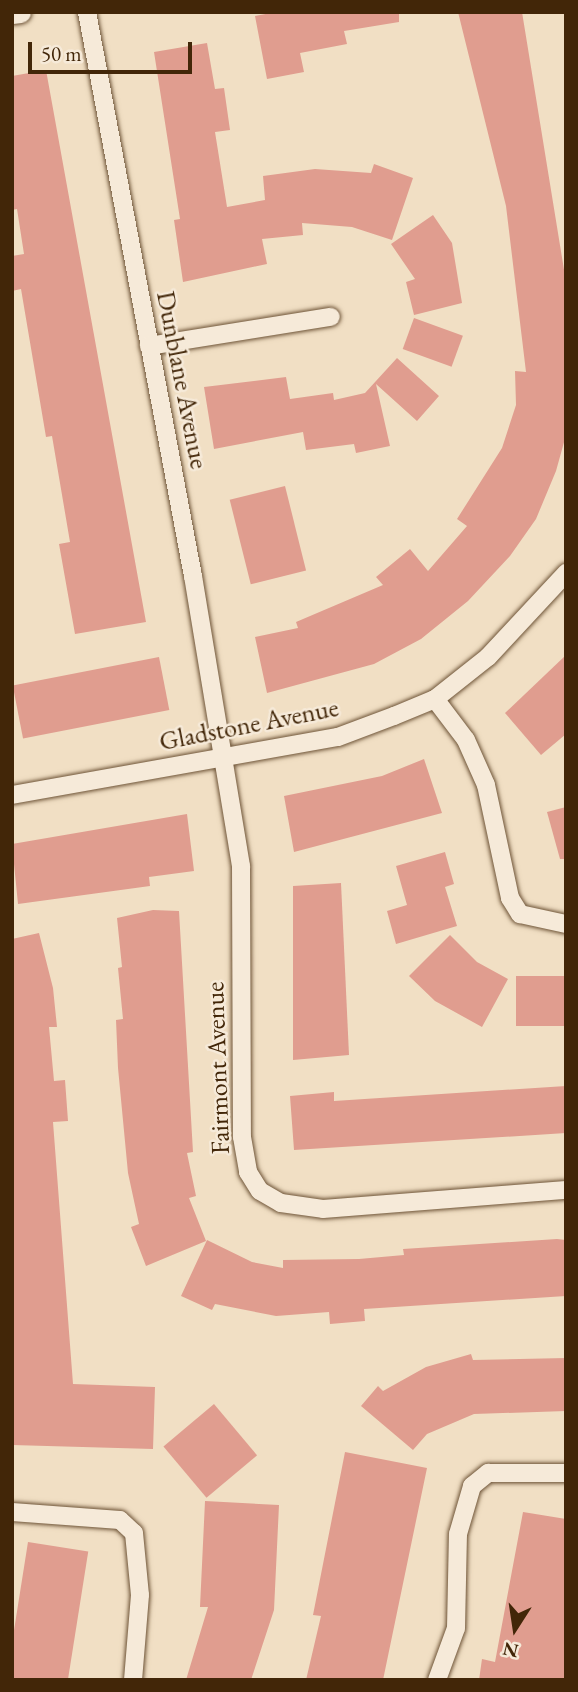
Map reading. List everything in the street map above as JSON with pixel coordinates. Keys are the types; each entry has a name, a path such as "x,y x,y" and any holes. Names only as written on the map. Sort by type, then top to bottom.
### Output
{"street":[{"path":"12,13 20,12"},
{"name":"Dunblane Avenue","path":"87,12 222,757"},
{"path":"149,346 331,317"},
{"name":"Gladstone Avenue","path":"12,795 338,737 435,699 488,657 566,573"},
{"path":"435,699 466,740 486,785 510,898 520,914 566,924"},
{"name":"Fairmont Avenue","path":"222,757 241,866 242,1137 248,1172 260,1191 281,1203 323,1209 566,1190"},
{"path":"437,1680 456,1628 457,1534 472,1486 488,1474 566,1473"},
{"path":"12,1512 120,1520 134,1533 140,1595 133,1680"}],"building":[{"path":"276,12 399,12 399,22 344,31 347,44 300,53 304,72 267,79 255,16"},
{"path":"458,12 522,12 566,282 566,435 556,471 536,519 510,556 468,601 421,639 374,664 267,693 255,637 298,628 296,622 383,585 376,577 410,549 428,571 467,526 457,519 502,448 516,405 515,371 526,372 506,206"},
{"path":"207,43 215,89 224,88 230,130 215,132 227,207 265,200 263,176 315,169 371,173 374,164 413,178 392,240 352,227 302,223 303,235 262,239 267,264 183,282 174,220 180,219 154,52"},
{"path":"46,70 146,622 75,634 59,544 70,542 52,436 46,437 21,289 12,291 12,256 24,254 17,209 12,210 12,76"},
{"path":"433,215 452,243 462,303 414,315 406,282 415,279 391,244"},
{"path":"414,318 463,336 452,367 403,349"},
{"path":"397,358 439,396 417,421 376,384 390,446 356,453 354,444 306,450 303,432 214,449 204,387 286,377 290,399 333,393 334,400 365,393"},
{"path":"285,486 306,570 251,584 230,500"},
{"path":"566,655 566,734 541,755 505,713"},
{"path":"159,657 169,710 23,738 13,685"},
{"path":"424,759 442,813 294,852 284,796 382,776"},
{"path":"566,807 566,859 560,859 547,812"},
{"path":"187,814 194,871 149,877 150,886 18,904 12,844"},
{"path":"445,852 454,884 445,887 457,926 396,944 387,911 407,905 396,866"},
{"path":"341,883 349,1055 293,1060 293,886"},
{"path":"153,910 179,911 193,1152 187,1153 196,1196 189,1198 206,1241 146,1266 131,1227 139,1224 128,1173 118,1068 116,1020 123,1019 117,918"},
{"path":"39,933 53,988 57,1027 49,1027 54,1081 65,1080 68,1121 53,1122 73,1384 155,1387 153,1449 12,1445 12,939"},
{"path":"450,935 477,962 508,979 482,1027 435,1001 409,976"},
{"path":"516,976 566,976 566,1026 516,1026"},
{"path":"566,1086 566,1133 294,1150 290,1096 334,1092 334,1101"},
{"path":"207,1240 252,1262 283,1268 283,1260 359,1259 404,1255 403,1249 566,1240 566,1296 364,1309 365,1321 330,1324 329,1312 276,1316 215,1304 212,1310 181,1296"},
{"path":"471,1354 473,1360 566,1358 566,1411 474,1414 427,1434 413,1450 361,1406 378,1386 383,1391 426,1367"},
{"path":"214,1404 257,1455 207,1498 163,1446"},
{"path":"345,1452 427,1468 383,1680 306,1680 321,1616 313,1615"},
{"path":"205,1501 279,1505 274,1610 251,1680 186,1680 208,1607 200,1607"},
{"path":"523,1512 566,1519 566,1680 479,1680 482,1659 495,1662"},
{"path":"28,1542 88,1552 68,1680 12,1680 12,1643"}]}
